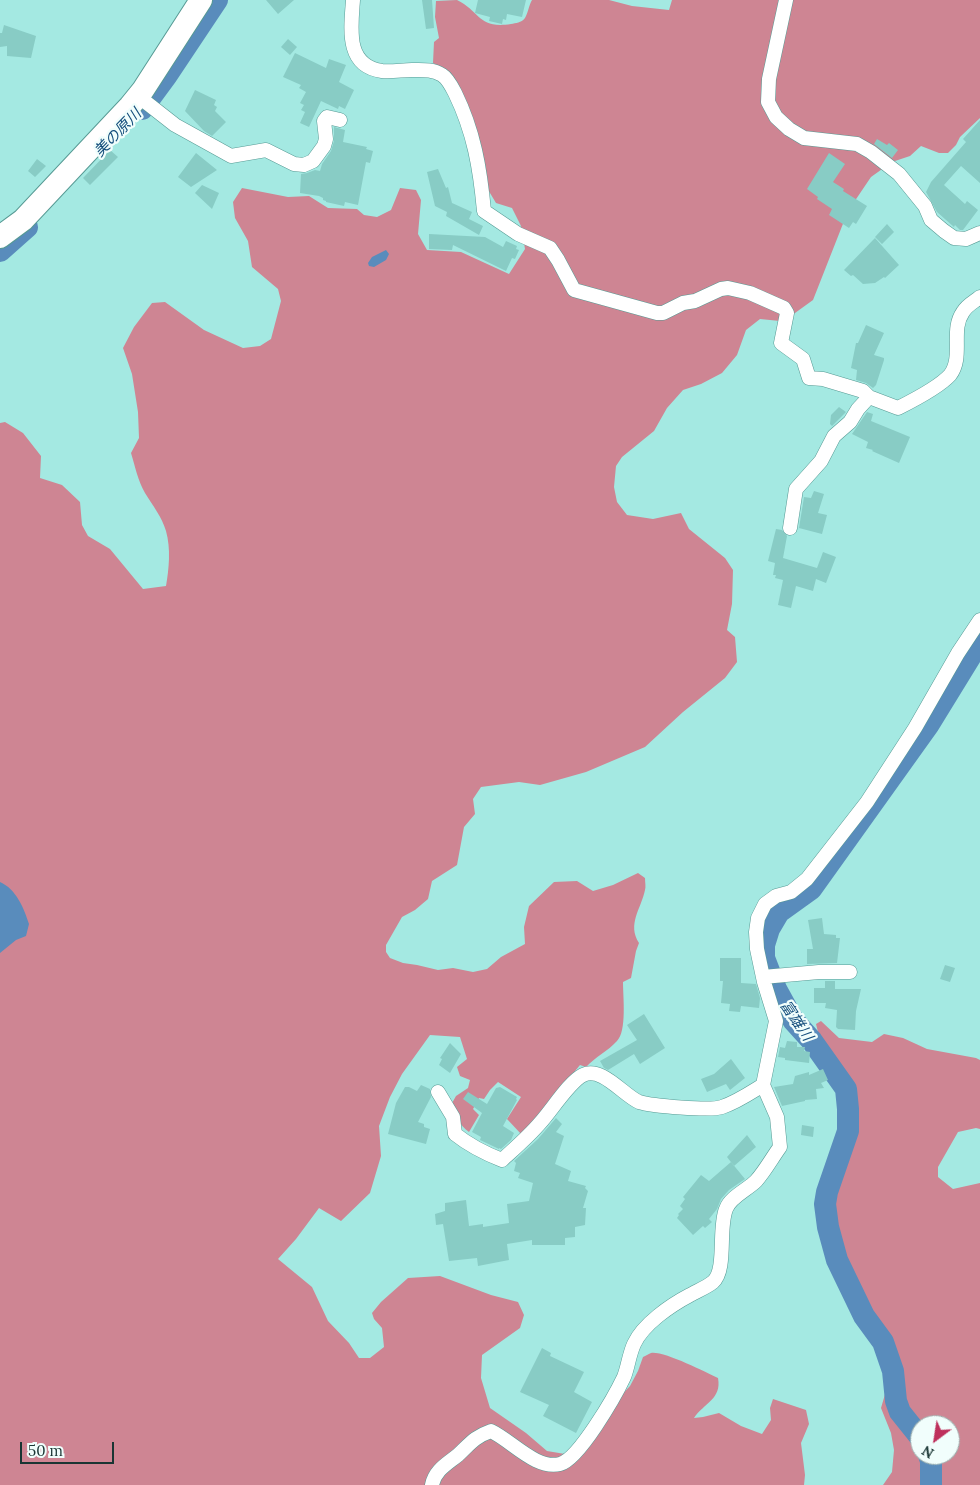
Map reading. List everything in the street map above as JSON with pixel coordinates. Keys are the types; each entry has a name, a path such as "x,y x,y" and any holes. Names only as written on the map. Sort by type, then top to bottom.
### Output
{"main road":[{"path":"0,237 23,220 138,96 201,0"}],"street":[{"path":"353,0 351,24 354,54 362,63 370,68 384,71 430,70 443,75 462,108 475,146 484,211 518,234 550,248 574,290 657,313 664,313 683,303 695,301 721,288 750,293 784,308 787,313 781,343 803,359 809,378 823,379 863,391 869,397 898,408 927,392 950,375 956,363 961,314 967,306 980,297"},
{"path":"786,0 769,79 768,102 776,118 804,138 857,144 871,152 899,174 925,206 930,220 944,231 954,238 966,239 980,233"},
{"path":"138,96 175,125 231,156 266,150 294,164 304,165 313,161 324,146 326,139 324,122 328,117 340,120"},
{"path":"790,528 796,489 821,461 834,436 850,422 869,397"},
{"path":"432,1485 441,1467 472,1440 490,1431 503,1437 546,1466 561,1464 575,1454 588,1438 624,1377 634,1344 641,1333 675,1303 713,1282 720,1273 722,1227 726,1207 756,1181 780,1147 777,1117 762,1085 776,1021 757,949 756,932 758,918 765,904 776,896 791,892 807,879 867,802 915,728 958,653 980,620"},
{"path":"763,977 820,972 850,972"},
{"path":"438,1092 453,1117 456,1134 467,1144 481,1152 502,1160 539,1125 572,1082 585,1074 594,1074 608,1079 640,1102 699,1108 721,1108 743,1098 762,1085"}],"shaded area":[{"path":"457,0 486,22 500,25 517,23 523,20 532,0 609,0 632,6 669,10 672,0 980,0 980,118 960,137 956,145 948,153 939,153 921,146 910,156 892,162 871,177 848,211 813,300 780,321 760,319 746,330 737,355 722,373 701,384 683,390 667,408 654,431 622,457 616,466 614,487 617,502 627,515 653,519 681,513 689,529 725,558 733,570 732,604 727,630 735,637 737,662 725,678 683,712 645,747 586,772 540,785 519,782 481,787 473,799 475,814 464,827 457,865 432,881 428,899 415,910 402,917 386,945 386,952 390,958 403,963 438,970 453,968 473,972 487,969 501,957 525,944 524,927 529,906 554,882 577,881 593,891 613,885 638,873 645,878 645,889 636,916 634,929 639,943 631,978 623,982 624,1013 620,1036 613,1045 586,1067 580,1065 522,1135 507,1119 521,1097 498,1082 484,1099 479,1098 473,1109 479,1115 469,1132 463,1126 451,1105 456,1096 468,1088 470,1080 460,1076 457,1067 467,1059 460,1037 430,1035 402,1074 390,1097 379,1126 381,1156 370,1193 341,1221 319,1208 278,1259 312,1287 328,1321 349,1343 359,1358 370,1358 384,1347 382,1328 374,1319 372,1313 381,1302 408,1278 440,1276 491,1295 518,1302 524,1315 520,1328 482,1355 481,1378 490,1408 526,1433 547,1451 565,1454 630,1386 643,1357 651,1353 657,1353 684,1362 718,1378 719,1385 715,1396 694,1418 719,1413 741,1426 762,1434 771,1420 770,1408 773,1399 806,1410 809,1424 801,1443 805,1475 804,1485 0,1485 0,423 5,422 23,433 41,456 40,478 62,485 80,502 82,525 88,536 110,549 143,589 166,586 169,545 166,531 160,516 143,488 131,453 139,438 138,412 132,374 123,348 134,327 152,303 165,302 204,330 243,348 260,346 271,339 281,301 278,289 252,267 248,241 235,218 233,202 242,188 288,197 309,196 328,208 357,209 364,215 377,217 391,210 400,188 416,190 421,200 418,234 427,250 461,252 509,274 525,249 521,226 512,208 496,203 487,188 485,163 475,125 445,70 433,63 434,42 439,38 435,17 436,1"},
{"path":"821,1021 839,1038 872,1042 884,1034 903,1038 927,1049 980,1060 980,1129 976,1128 958,1132 938,1167 938,1177 953,1189 980,1183 980,1485 883,1485 892,1472 894,1450 891,1433 881,1408 888,1384 888,1366 884,1339 864,1310 846,1274 830,1221 840,1165 850,1142 856,1104 849,1076 826,1050 819,1036 816,1024"}],"water":[{"path":"386,250 389,254 386,260 374,267 369,266 368,263 372,257"},
{"path":"0,882 15,894 29,924 26,936 16,940 0,953"}],"building":[{"path":"266,0 294,0 278,14"},
{"path":"422,0 432,0 434,28 426,29"},
{"path":"478,0 526,0 522,17 507,14 506,20 503,19 502,24 489,21 490,17 475,13"},
{"path":"4,25 36,36 31,58 7,56 7,46 0,47 0,33 2,33"},
{"path":"288,39 297,47 290,55 281,47"},
{"path":"295,53 326,68 329,59 346,65 339,82 354,90 345,109 339,106 338,109 321,101 309,127 300,123 305,112 301,110 304,105 300,103 306,92 299,88 301,85 283,77"},
{"path":"195,90 216,100 214,105 217,107 215,111 226,122 212,136 204,131 185,111"},
{"path":"980,120 980,183 961,166 944,185 965,204 967,201 978,210 963,230 960,230 937,212 926,192 931,182 966,142 963,139"},
{"path":"334,127 345,130 343,142 367,147 366,149 373,151 370,163 366,162 358,205 345,202 344,206 326,202 319,196 300,193 301,174 315,170 320,171 322,164 331,151 334,141"},
{"path":"877,139 887,145 889,143 898,150 892,158 874,144"},
{"path":"110,150 118,157 90,185 83,178"},
{"path":"196,153 217,170 191,187 178,177"},
{"path":"829,153 845,164 833,182 844,189 843,191 867,206 856,224 853,222 849,228 829,215 832,209 817,199 818,197 807,189"},
{"path":"37,159 46,166 35,177 28,171"},
{"path":"438,169 446,188 448,187 452,203 472,212 469,219 483,226 479,235 446,216 447,212 435,206 427,172"},
{"path":"202,185 219,193 212,209 195,193"},
{"path":"887,224 894,232 882,244 875,237"},
{"path":"429,234 485,237 503,247 506,241 517,246 516,249 519,250 515,259 512,258 506,271 453,245 452,250 429,249"},
{"path":"875,238 899,265 885,278 875,283 863,284 844,270"},
{"path":"866,325 884,333 874,355 884,358 884,360 876,385 873,388 866,383 856,380 857,370 851,368 856,343 858,343"},
{"path":"839,407 846,412 832,426 830,424 831,415"},
{"path":"867,412 873,414 871,421 910,437 899,463 866,448 868,442 852,434"},
{"path":"814,491 824,494 818,513 827,515 822,534 799,528 804,497 811,498"},
{"path":"776,529 782,530 787,536 783,558 817,568 823,552 836,557 826,583 816,579 813,591 796,586 791,608 778,605 783,580 775,578 776,575 773,575 775,563 768,561"},
{"path":"822,918 824,934 836,935 836,938 840,938 837,963 807,964 807,949 813,949 808,920"},
{"path":"720,958 741,958 741,983 756,984 760,998 759,1008 741,1006 740,1012 729,1011 730,1004 721,1003 723,981 720,981"},
{"path":"945,965 955,968 950,982 940,979"},
{"path":"825,981 835,981 835,989 861,989 856,1011 855,1030 838,1029 836,1027 837,1010 825,1008 826,1003 814,1003 814,988 825,988"},
{"path":"644,1014 665,1048 640,1064 634,1054 608,1070 604,1068 600,1061 637,1040 627,1025"},
{"path":"787,1041 797,1042 797,1047 805,1047 804,1051 810,1052 809,1063 785,1060 785,1058 778,1057 780,1047 785,1048"},
{"path":"450,1043 461,1054 450,1073 439,1065 442,1059 440,1058"},
{"path":"731,1059 745,1078 730,1090 726,1084 707,1092 701,1079 714,1074"},
{"path":"823,1069 828,1080 821,1083 824,1088 816,1089 817,1099 782,1106 774,1087 793,1084 795,1076 809,1072 809,1075"},
{"path":"421,1085 430,1089 431,1097 418,1122 430,1129 426,1144 388,1134 396,1103 405,1087 417,1091"},
{"path":"500,1087 517,1097 517,1100 503,1126 514,1133 511,1140 499,1149 480,1140 481,1137 472,1132 482,1113 463,1099 468,1092 487,1104 496,1088"},
{"path":"556,1118 562,1124 556,1132 564,1136 555,1164 571,1171 568,1181 586,1186 585,1188 588,1191 583,1208 586,1208 585,1225 575,1227 575,1237 565,1238 565,1245 532,1245 532,1240 507,1244 509,1260 478,1266 477,1258 449,1261 443,1224 436,1225 435,1214 445,1211 445,1203 466,1200 469,1226 483,1224 483,1227 509,1223 507,1204 529,1201 533,1183 518,1178 520,1173 514,1171 516,1163 514,1161 538,1139"},
{"path":"802,1125 814,1127 813,1137 801,1135"},
{"path":"747,1135 756,1147 734,1166 727,1157"},
{"path":"731,1162 745,1179 729,1190 721,1199 717,1209 709,1219 712,1222 705,1228 703,1226 693,1235 677,1218 683,1209 680,1206 685,1199 683,1197 701,1175 709,1181"},
{"path":"542,1348 551,1353 550,1356 584,1372 574,1392 592,1402 576,1433 543,1416 549,1405 520,1392"}],"waterway":[{"name":"美の原川","path":"142,109 217,0"},
{"name":"美の原川","path":"0,251 27,227"},
{"name":"富雄川","path":"910,1424 900,1412 896,1401 893,1371 883,1342 864,1316 837,1260 828,1227 825,1204 827,1192 848,1131 846,1089 812,1041 793,1020 776,989 764,958 764,945 769,929 779,912 811,889 929,724 980,641"},
{"name":"富雄川","path":"931,1465 931,1485"}]}
